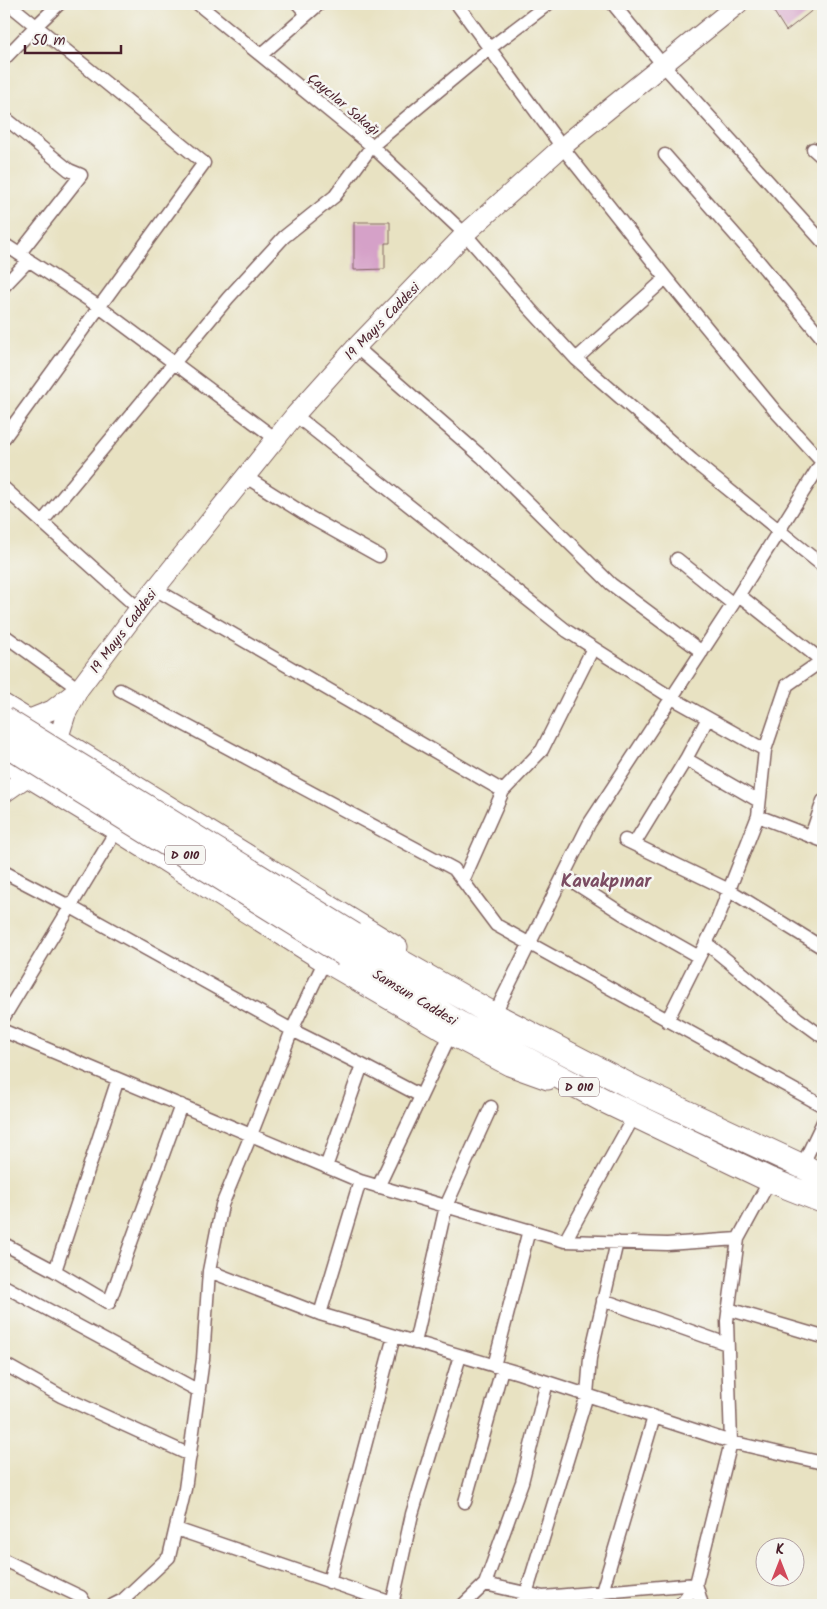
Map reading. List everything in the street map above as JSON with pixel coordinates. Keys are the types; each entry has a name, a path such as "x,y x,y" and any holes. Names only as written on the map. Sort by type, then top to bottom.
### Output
{"highway":[{"name":"D 010","path":"5,735 34,755"},
{"name":"Samsun Caddesi","path":"34,755 457,1022 634,1116 770,1180 823,1201"},
{"name":"Samsun Caddesi","path":"341,950 496,1010 577,1058 634,1088 813,1171"}],"street":[{"path":"4,438 98,306 204,163 9,4"},
{"path":"4,59 59,4"},
{"name":"Çaycılar Sokağı","path":"198,4 372,146 465,234 576,359 692,460 823,566"},
{"path":"298,4 307,14"},
{"path":"261,55 319,4"},
{"path":"34,755 404,951 496,1010 589,824 736,600 822,462 776,412 666,278 562,147 457,4"},
{"path":"42,522 228,298 284,237 335,196 372,146 490,48 548,4"},
{"path":"613,4 662,65 823,242"},
{"name":"19 Mayıs Caddesi","path":"34,755 66,714 79,689 139,609 295,415 356,347 465,234 562,147 738,4"},
{"path":"4,117 70,170 81,175 4,286"},
{"path":"665,155 760,263 823,339"},
{"path":"4,244 98,306 276,439"},
{"path":"576,359 666,278"},
{"path":"356,347 482,457 611,584 702,652"},
{"path":"295,415 567,631 672,698 765,750"},
{"path":"246,476 311,518 379,556"},
{"path":"4,488 139,609"},
{"path":"667,1021 716,923 758,816 765,750 787,685 822,660 677,558"},
{"path":"155,589 503,790"},
{"path":"4,636 79,689"},
{"path":"463,881 503,790 542,750 593,648"},
{"name":"19 Mayıs Caddesi","path":"5,735 27,720 52,710 79,689"},
{"path":"120,690 454,868 496,925 823,1106"},
{"path":"4,704 27,720 34,755 116,831 341,950 450,1035 509,1066 603,1100"},
{"path":"708,718 686,760 630,842 729,890 823,948"},
{"path":"4,794 18,782 34,755"},
{"path":"686,760 759,801"},
{"path":"758,816 817,838 823,801"},
{"path":"4,1017 116,831"},
{"path":"4,872 70,906 292,1030 362,1064 421,1096"},
{"path":"564,876 623,914 699,957"},
{"path":"706,943 823,1037"},
{"path":"122,1604 169,1557 186,1489 203,1359 209,1271 222,1205 252,1135 292,1030 341,950"},
{"path":"4,1031 360,1182 565,1241 667,1244 738,1239"},
{"path":"378,1187 450,1035"},
{"path":"326,1167 362,1064"},
{"path":"55,1271 118,1079"},
{"path":"4,1244 109,1302 181,1106"},
{"path":"415,1343 446,1206 491,1107"},
{"path":"565,1241 634,1116"},
{"path":"813,1171 823,1122"},
{"path":"680,1605 696,1584 731,1442 727,1320 738,1239 770,1180"},
{"path":"320,1314 360,1182"},
{"path":"465,1502 529,1230"},
{"path":"523,1599 587,1395 590,1358 617,1242"},
{"path":"209,1271 320,1314 547,1382 731,1442 823,1463"},
{"path":"4,1286 198,1391"},
{"path":"603,1300 727,1344"},
{"path":"728,1309 823,1337"},
{"path":"330,1582 394,1336"},
{"path":"176,1529 394,1605 412,1514 460,1356"},
{"path":"4,1364 61,1396 190,1455"},
{"path":"463,1605 485,1584 522,1482 547,1382"},
{"path":"596,1605 602,1592 654,1417"},
{"path":"4,1562 81,1598 86,1605"},
{"path":"485,1584 523,1599 696,1584"},
{"path":"696,1584 702,1605"}],"building":[{"path":"769,4 808,4 814,9 786,31"},
{"path":"354,222 390,222 390,243 385,243 385,269 354,270"}],"district":[{"name":"Kavakpınar","path":"606,880"}]}
